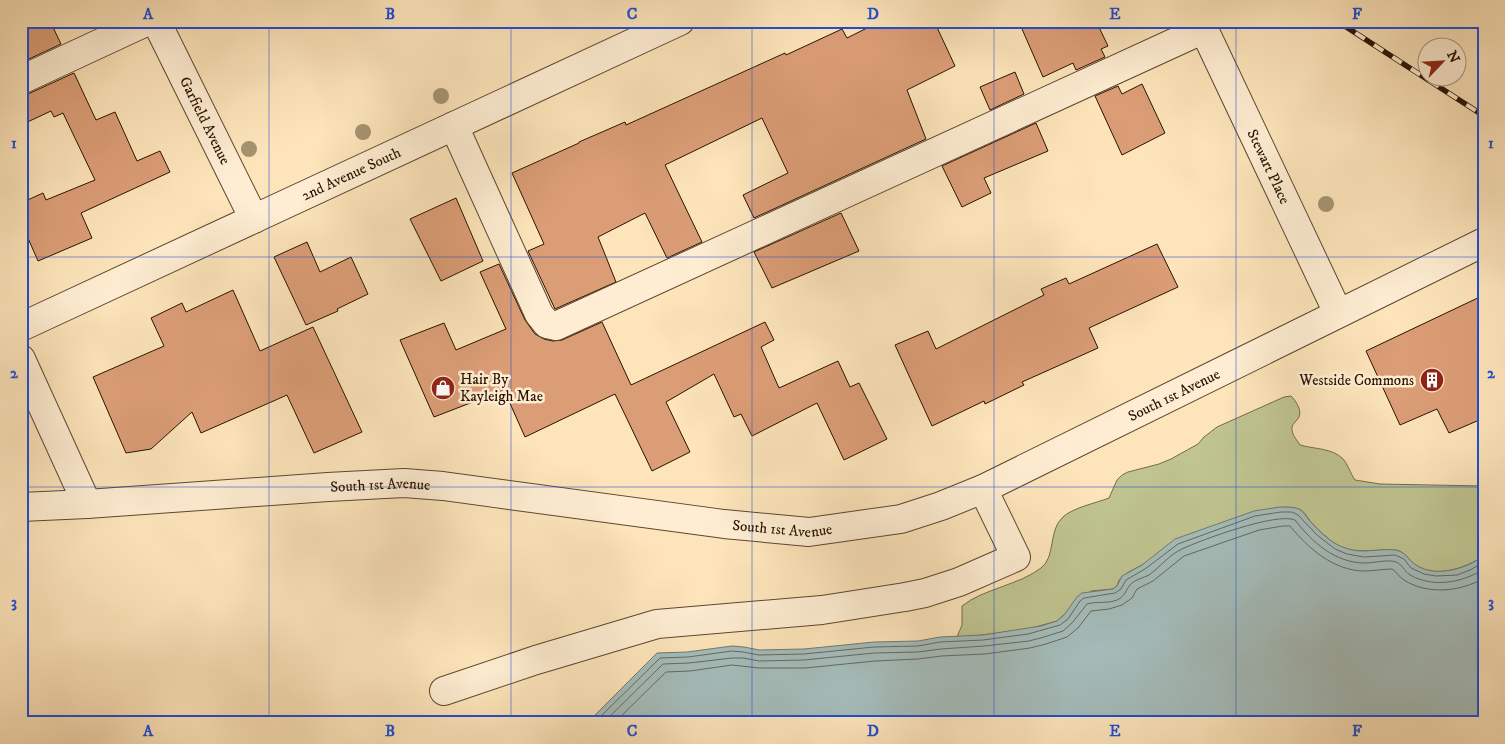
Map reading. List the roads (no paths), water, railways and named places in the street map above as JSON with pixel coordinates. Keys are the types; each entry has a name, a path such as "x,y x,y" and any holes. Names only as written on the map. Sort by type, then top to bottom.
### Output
{"street":[{"path":"21,80 148,21"},
{"name":"Garfield Avenue","path":"156,21 254,219"},
{"name":"2nd Avenue South","path":"21,327 680,21"},
{"path":"454,126 539,314 547,324 556,326 1202,25"},
{"name":"Stewart Place","path":"1202,25 1338,313"},
{"name":"South 1st Avenue","path":"21,507 88,504 328,486 404,483 443,486 724,524 809,532 901,519 941,506 982,489 1484,242"},
{"path":"21,359 88,504"},
{"path":"444,691 536,660 657,624 858,605 925,593 959,582 1016,557 982,489"}],"water":[{"path":"1280,507 1299,509 1323,534 1338,545 1360,551 1395,550 1404,554 1416,565 1432,571 1459,568 1484,556 1484,723 587,723 657,653 687,652 732,646 759,650 804,649 874,642 918,641 940,637 983,635 1041,626 1057,621 1082,593 1113,589 1117,586 1122,576 1142,565 1175,539 1254,511"}],"railway":[{"path":"1337,21 1484,116"}],"place":[{"name":"Westside Commons","path":"1432,380"},
{"name":"Hair By Kayleigh Mae","path":"443,388"}]}
